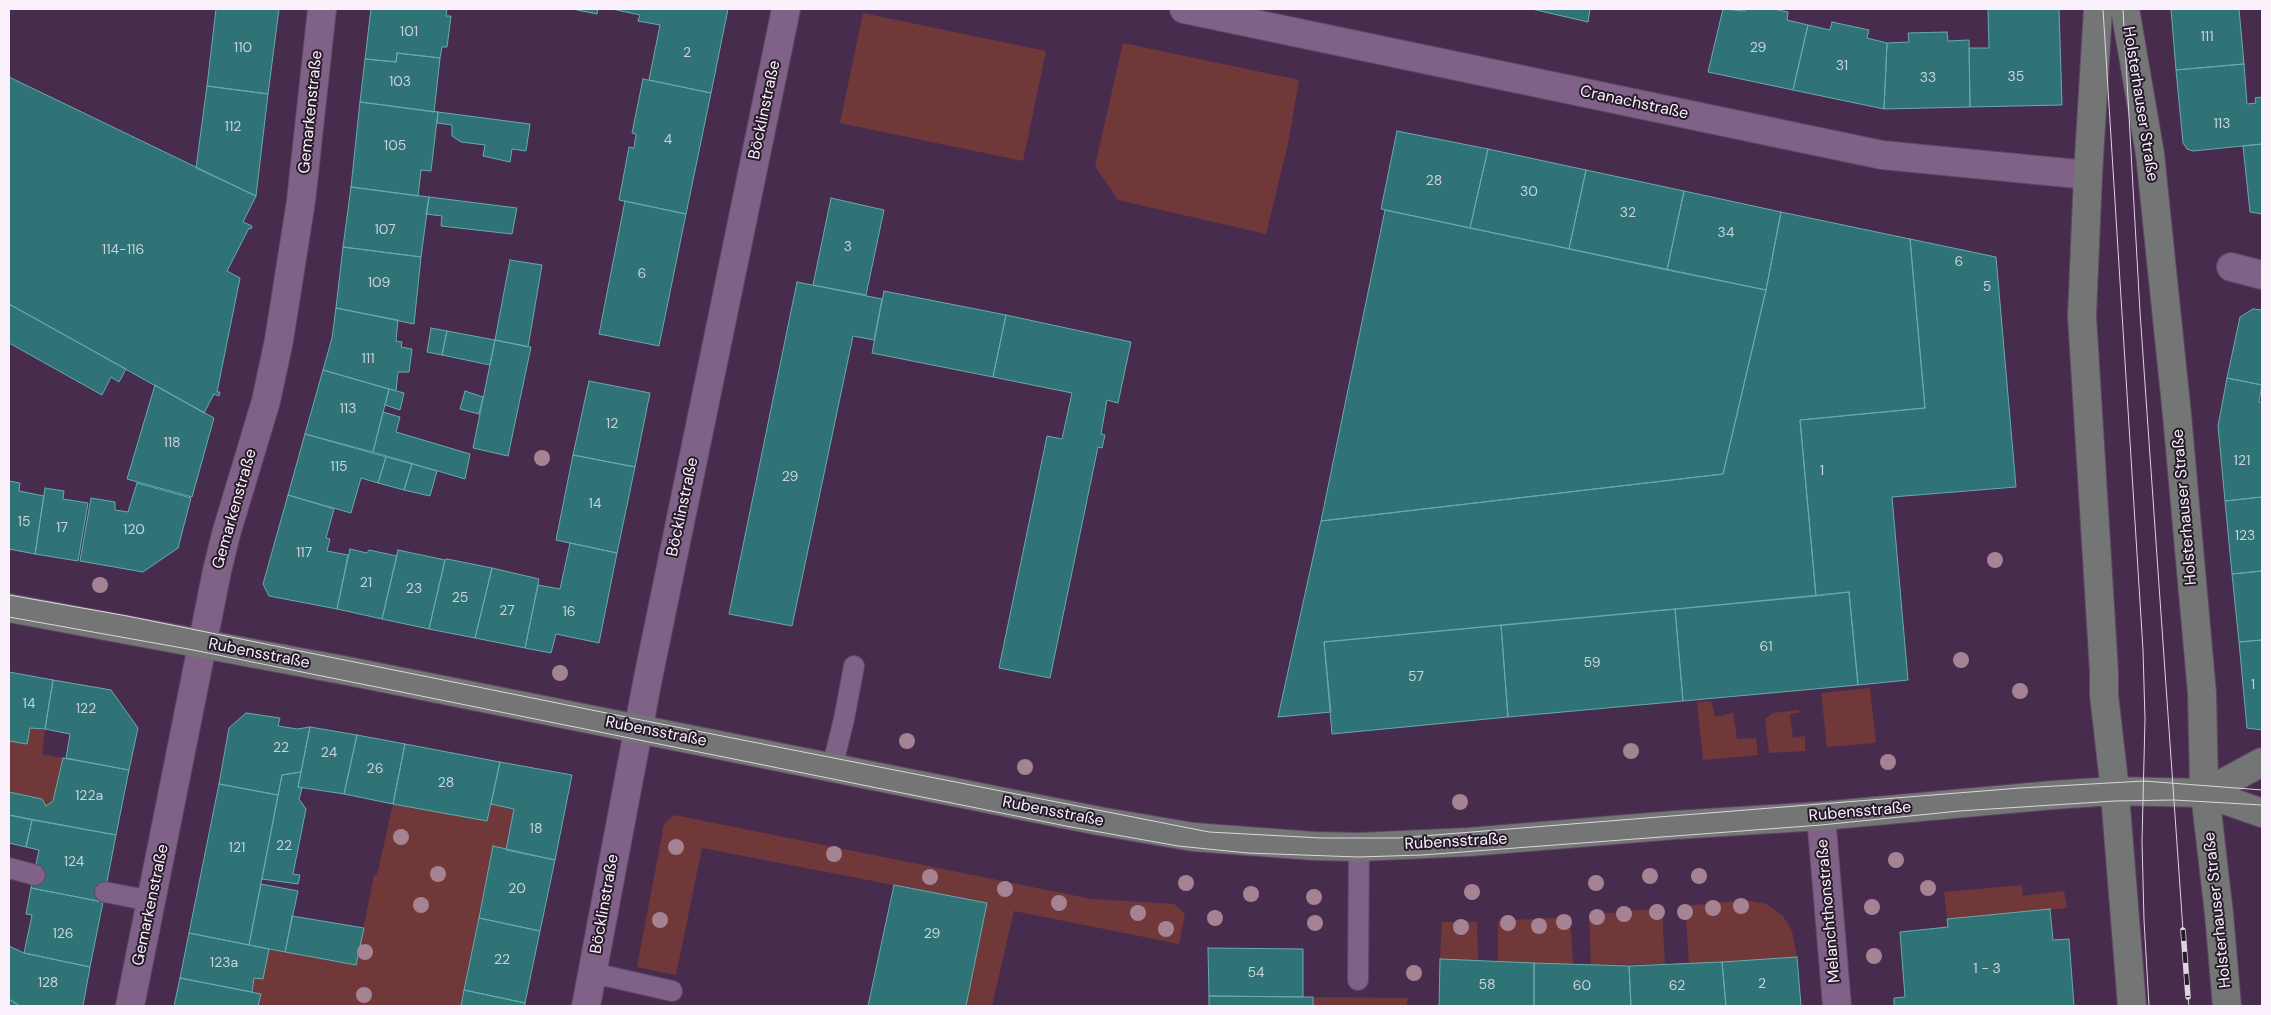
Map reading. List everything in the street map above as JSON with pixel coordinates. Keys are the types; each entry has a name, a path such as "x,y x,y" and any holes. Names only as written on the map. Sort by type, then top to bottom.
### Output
{"main road":[{"name":"Holsterhauser Straße","path":"2098,9 2082,316 2104,695 2132,1006"},
{"name":"Holsterhauser Straße","path":"2125,9 2150,154 2154,192 2177,415 2202,693 2205,793 2228,1006"},
{"name":"Rubensstraße","path":"9,608 201,643 639,728 832,768 1193,838 1287,845 1359,847 1469,842 1675,825 1821,816 2113,791 2205,793"},
{"path":"2205,793 2262,762"},
{"path":"2205,793 2262,813"}],"street":[{"name":"Gemarkenstraße","path":"130,1006 188,721 201,643 226,534 266,401 279,340 301,201 322,9"},
{"name":"Böcklinstraße","path":"586,1006 639,728 786,9"},
{"name":"Cranachstraße","path":"1184,9 1882,155 2088,175"},
{"path":"2232,267 2262,275"},
{"name":"Melanchthonstraße","path":"1821,816 1837,1006"}],"lane":[{"path":"832,768 854,666"},
{"path":"2205,793 2262,798"},
{"path":"1358,980 1359,847"},
{"path":"9,868 35,875"},
{"path":"105,892 151,902"},
{"path":"593,973 672,991"}],"shaded area":[{"path":"863,13 1046,51 1023,161 840,123"},
{"path":"1123,43 1299,80 1288,144 1266,234 1118,200 1095,166"},
{"path":"1870,688 1876,743 1827,747 1821,693"},
{"path":"1711,701 1715,717 1733,713 1737,739 1756,738 1758,755 1703,760 1697,702"},
{"path":"1799,710 1799,713 1790,714 1793,738 1805,736 1805,751 1769,753 1765,719 1773,713"},
{"path":"30,728 45,730 42,754 63,758 53,801 46,806 42,799 9,792 9,741 27,744"},
{"path":"393,804 486,821 491,804 514,809 506,849 493,847 461,1006 258,1006 261,994 252,992 254,978 263,979 269,949 356,965 374,875 377,875"},
{"path":"674,815 1092,899 1174,904 1185,914 1179,944 1014,911 992,1006 966,1006 987,903 702,848 676,975 637,967 664,824"},
{"path":"2022,885 2023,896 2064,891 2067,908 1947,919 1944,892"},
{"path":"1746,900 1766,904 1783,916 1792,931 1797,957 1689,964 1685,906"},
{"path":"1662,908 1665,964 1591,965 1589,915"},
{"path":"1570,917 1573,964 1498,962 1498,921"},
{"path":"1442,922 1477,922 1478,961 1440,959"},
{"path":"1313,997 1408,998 1406,1006 1313,1006"}],"building":[{"path":"216,9 279,9 268,94 207,86"},
{"path":"371,9 447,9 446,16 451,16 447,47 442,47 440,58 397,53 396,62 365,59"},
{"path":"572,9 598,9 597,14"},
{"path":"612,9 728,9 711,93 649,80 660,25 638,21 640,15"},
{"path":"1532,9 1590,9 1588,22"},
{"path":"1723,9 1745,11 1746,9 1773,9 1788,12 1787,20 1808,25 1793,90 1708,72"},
{"path":"1988,9 2059,9 2062,105 1970,107 1969,48 1989,48"},
{"path":"2171,9 2239,9 2244,64 2176,70"},
{"path":"1832,22 1869,30 1867,38 1887,43 1884,109 1793,90 1808,25 1830,30"},
{"path":"1947,32 1948,41 1969,40 1970,107 1884,109 1887,43 1909,42 1908,33"},
{"path":"397,53 440,58 434,112 360,102 365,59 396,62"},
{"path":"2244,64 2247,104 2256,103 2255,98 2262,97 2262,144 2193,151 2187,149 2183,143 2176,70"},
{"path":"9,77 256,196 243,222 252,226 251,229 249,228 227,271 240,278 217,392 220,392 219,396 214,394 204,413 9,304"},
{"path":"643,79 711,93 686,214 619,200 629,147 634,148 636,134 632,133"},
{"path":"207,86 268,94 256,196 196,168"},
{"path":"360,102 438,112 431,171 421,170 418,196 351,187"},
{"path":"438,112 530,124 526,151 512,149 510,162 483,156 485,145 461,142 452,136 452,125 437,123"},
{"path":"1397,131 1488,149 1470,228 1381,209"},
{"path":"2262,144 2262,214 2250,212 2243,146"},
{"path":"1488,149 1586,170 1569,249 1470,228"},
{"path":"1586,170 1684,191 1667,270 1569,249"},
{"path":"351,187 429,197 421,257 343,247"},
{"path":"1684,191 1781,212 1766,290 1667,270"},
{"path":"429,197 517,208 512,234 441,226 442,216 426,214"},
{"path":"831,198 884,210 866,295 813,285"},
{"path":"625,201 686,214 659,346 599,334"},
{"path":"1385,210 1766,290 1723,474 1321,521"},
{"path":"1781,212 1910,239 1925,408 1800,420 1816,596 1324,642 1331,712 1278,717 1321,521 1723,474 1766,290"},
{"path":"1910,239 1996,257 2016,487 1892,497 1908,680 1858,685 1849,592 1816,596 1800,420 1925,408"},
{"path":"343,247 421,257 414,324 336,308"},
{"path":"510,260 542,265 528,347 495,340"},
{"path":"797,282 882,299 874,340 853,336 792,626 729,614"},
{"path":"884,291 1006,315 993,377 872,353"},
{"path":"9,304 126,369 119,382 111,377 102,395 9,343"},
{"path":"336,308 398,320 396,341 402,342 401,347 412,349 409,372 398,372 396,391 323,370 332,338"},
{"path":"2253,309 2262,310 2262,385 2227,378 2240,317"},
{"path":"1006,315 1131,342 1118,403 1107,400 1101,434 1105,435 1102,448 1098,447 1050,678 999,668 1047,436 1062,439 1072,393 993,377"},
{"path":"431,328 447,331 442,355 427,352"},
{"path":"447,331 495,340 490,365 442,355"},
{"path":"495,340 531,347 508,456 473,448"},
{"path":"323,370 389,389 373,452 305,434"},
{"path":"2227,378 2262,385 2259,402 2262,403 2262,497 2225,501 2218,426"},
{"path":"589,381 650,393 635,467 573,455"},
{"path":"155,385 214,418 192,497 127,479"},
{"path":"389,389 404,393 400,410 385,405"},
{"path":"465,391 483,397 479,414 460,409"},
{"path":"383,412 400,417 396,432 470,454 465,479 373,452"},
{"path":"305,434 386,457 378,483 361,478 351,513 288,495"},
{"path":"573,455 635,467 617,553 556,540"},
{"path":"386,457 412,464 404,490 378,483"},
{"path":"412,464 437,471 430,496 404,490"},
{"path":"9,481 20,483 19,491 44,496 35,554 9,549"},
{"path":"137,483 191,498 178,548 143,572 80,561 91,498 115,502 115,510 128,512"},
{"path":"45,488 64,491 63,499 88,503 78,561 35,554"},
{"path":"288,495 334,509 326,538 330,539 327,551 348,555 337,609 269,596 263,584"},
{"path":"2262,497 2262,571 2232,574 2225,501"},
{"path":"570,543 617,553 599,643 556,634 551,653 525,648 538,585 560,589"},
{"path":"350,549 367,553 369,550 397,556 382,619 337,609"},
{"path":"398,550 445,560 429,629 382,619"},
{"path":"445,560 492,568 475,638 429,629"},
{"path":"492,568 539,579 525,648 475,638"},
{"path":"2262,571 2262,640 2239,642 2232,574"},
{"path":"1849,592 1858,685 1683,701 1675,609"},
{"path":"1675,609 1683,701 1508,717 1501,625"},
{"path":"1501,625 1508,717 1332,734 1324,642"},
{"path":"2262,640 2262,730 2247,728 2239,642"},
{"path":"9,672 53,680 45,729 30,728 27,744 9,741"},
{"path":"53,680 111,690 138,728 129,770 66,758 70,734 45,729"},
{"path":"246,713 280,718 278,726 297,729 310,727 301,772 282,775 278,795 219,784 229,728"},
{"path":"310,727 357,735 344,794 298,787"},
{"path":"357,735 405,744 393,804 344,794"},
{"path":"405,744 500,762 487,821 393,804"},
{"path":"63,758 129,770 116,835 9,815 9,792 42,799 46,806 53,801"},
{"path":"500,762 572,775 555,860 506,850 514,809 491,804"},
{"path":"301,772 298,787 302,788 299,799 306,809 293,874 300,875 298,884 262,879 282,775"},
{"path":"219,784 278,795 249,945 189,933"},
{"path":"9,815 32,820 26,847 9,843"},
{"path":"32,820 116,835 103,902 31,888 39,850 26,847"},
{"path":"493,846 555,860 540,931 479,918"},
{"path":"261,884 298,891 285,952 249,945"},
{"path":"894,885 987,903 966,1006 868,1006"},
{"path":"31,888 103,902 90,967 24,953 32,915 26,914"},
{"path":"2050,909 2053,940 2069,939 2074,1006 1894,1006 1894,998 1905,997 1900,932 1948,927 1947,919"},
{"path":"292,916 364,928 356,965 285,952"},
{"path":"479,918 540,931 525,1003 464,990"},
{"path":"189,933 269,949 263,979 254,978 252,992 180,978"},
{"path":"9,946 24,953 90,967 83,1006 20,1006 9,999"},
{"path":"1208,948 1303,949 1303,997 1209,996"},
{"path":"1797,957 1801,1006 1726,1006 1722,962"},
{"path":"1440,959 1534,963 1534,1006 1439,1006"},
{"path":"1722,962 1726,1006 1631,1006 1629,966"},
{"path":"1534,963 1629,966 1631,1006 1534,1006"},
{"path":"180,978 261,994 258,1006 174,1006"},
{"path":"464,990 525,1003 525,1006 461,1006"},
{"path":"1209,996 1313,997 1313,1006 1209,1006"},
{"path":"9,999 17,1005 20,1006 9,1006"}],"tram line":[{"path":"2103,9 2143,650 2145,719 2142,841 2149,1006"},
{"path":"2123,9 2140,312 2183,930"},
{"path":"9,595 127,616 1209,832 1321,838 1397,838 2020,788 2144,781 2262,790"},
{"path":"9,617 188,649 1066,826 1178,846 1248,853 1358,857 1422,855 1821,825 1959,811 2115,801 2174,800 2262,805"},
{"path":"2188,997 2189,1006"}],"railway":[{"path":"2183,930 2188,997"}]}
